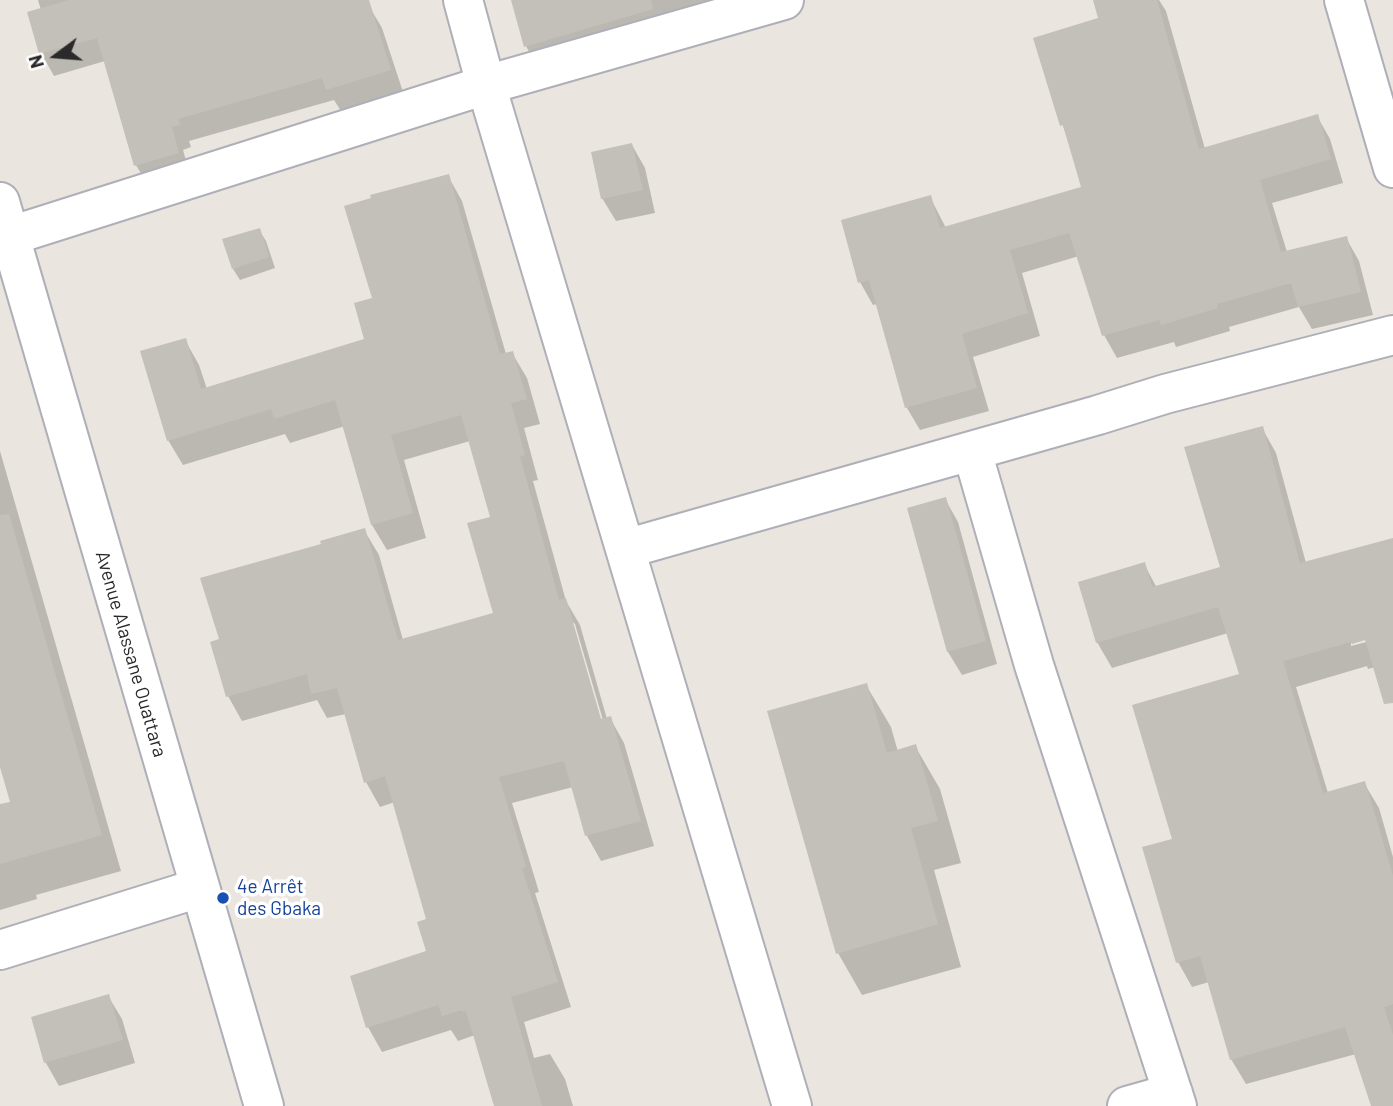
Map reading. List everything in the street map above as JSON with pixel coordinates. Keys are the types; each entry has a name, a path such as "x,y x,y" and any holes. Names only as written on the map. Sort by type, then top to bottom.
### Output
{"street":[{"path":"463,0 486,85 792,1106"},
{"path":"5,219 784,0"},
{"path":"1345,0 1393,168"},
{"name":"Avenue Alassane Ouattara","path":"5,219 264,1106"},
{"path":"625,549 1165,394 1393,335"},
{"path":"972,451 1034,665 1175,1099 1127,1106"},
{"path":"0,950 200,888"}],"building":[{"path":"69,0 369,0 391,70 326,90 322,78 178,119 180,125 172,127 179,153 134,166 97,38 39,54 27,12"},
{"path":"511,0 651,0 653,9 524,47"},
{"path":"1093,0 1157,0 1199,149 1318,114 1331,159 1260,180 1281,252 1347,236 1361,292 1298,307 1291,283 1217,304 1218,308 1161,325 1160,320 1102,336 1069,233 1010,250 1028,313 962,334 977,388 905,408 869,280 858,283 841,220 931,195 940,228 1081,187 1033,38 1098,18"},
{"path":"632,143 643,190 601,199 591,152"},
{"path":"449,174 500,354 513,351 527,399 511,403 525,455 520,456 559,600 566,598 601,719 611,716 641,821 585,836 564,761 499,777 526,867 522,868 558,982 511,997 542,1106 494,1106 466,1011 442,1016 438,1005 366,1028 350,976 426,951 417,922 426,919 385,776 364,783 337,688 311,694 307,674 226,697 210,642 219,639 200,578 321,544 320,541 365,528 398,640 493,613 467,523 490,517 461,415 391,435 413,513 371,525 335,400 274,419 271,409 167,441 140,351 186,338 201,389 364,339 354,303 372,298 344,206 371,198 370,195"},
{"path":"260,228 269,257 232,269 222,239"},
{"path":"1263,426 1300,563 1393,538 1393,703 1384,704 1365,640 1283,661 1323,793 1365,781 1393,876 1393,1004 1384,1007 1393,1035 1393,1106 1371,1106 1345,1027 1230,1060 1200,956 1176,963 1142,847 1172,839 1132,705 1239,674 1218,607 1096,643 1078,582 1145,562 1152,587 1220,567 1184,447"},
{"path":"946,497 986,641 947,652 907,508"},
{"path":"9,514 102,835 0,864 0,804 10,802 0,767 0,515"},
{"path":"867,683 887,753 916,744 938,821 911,828 938,924 836,954 767,711"},
{"path":"109,994 123,1040 44,1063 31,1017"}],"place":[{"name":"4e Arrêt des Gbaka","path":"223,898"}]}
